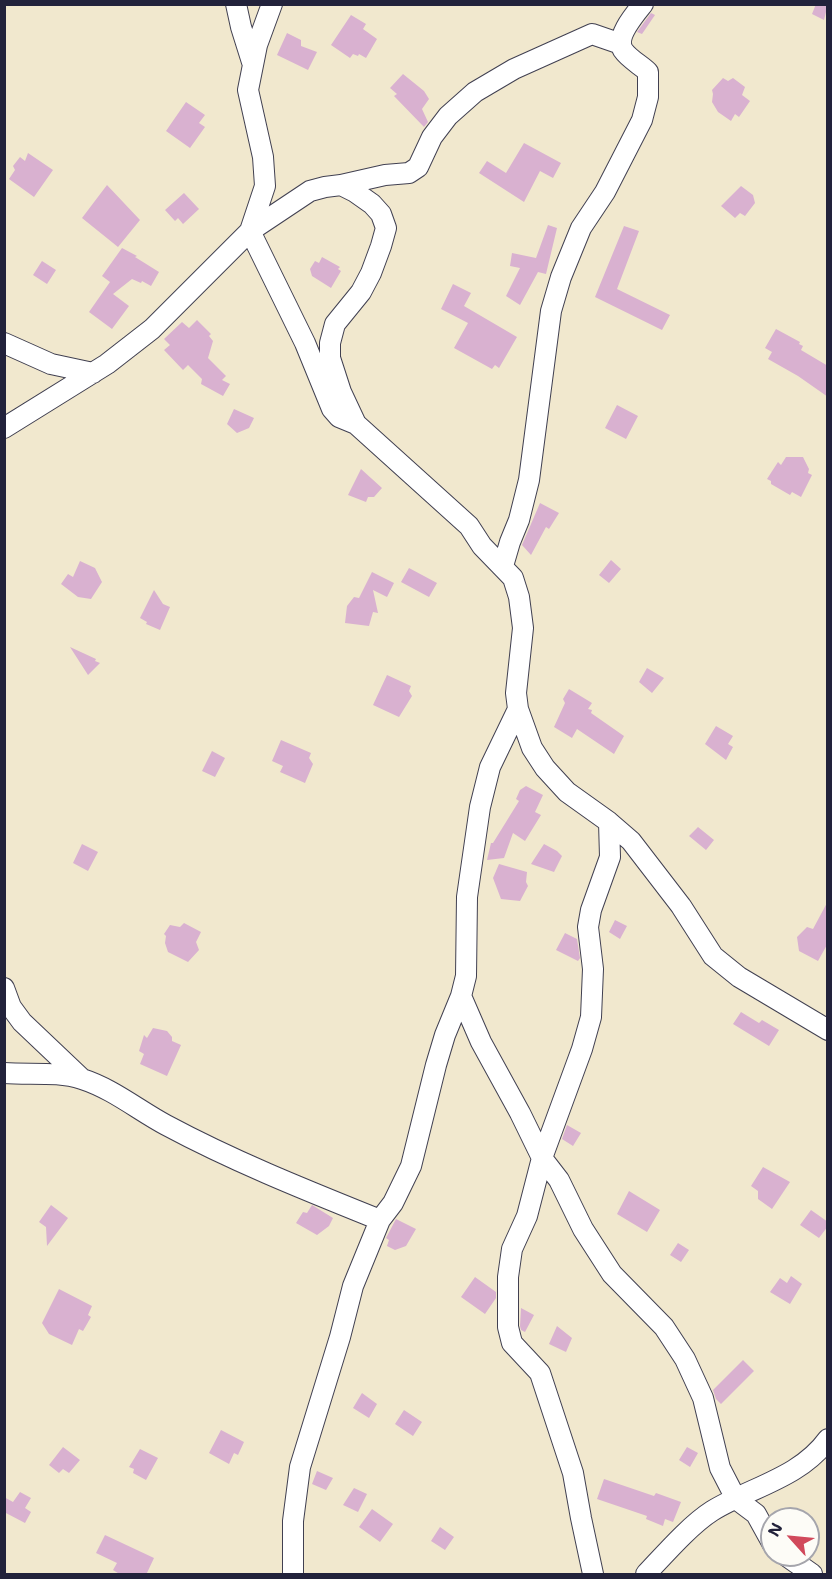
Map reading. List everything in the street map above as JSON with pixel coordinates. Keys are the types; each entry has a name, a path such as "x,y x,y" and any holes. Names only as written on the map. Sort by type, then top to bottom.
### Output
{"street":[{"path":"236,4 252,62"},
{"path":"272,4 252,62 248,90 263,157 265,186 250,231 305,343 332,410 339,417 356,424 469,526 482,546 513,578 519,597 523,628 516,693 518,709 532,748 545,768 567,792 631,841 681,906 712,956 739,977 828,1030"},
{"path":"503,566 519,520 529,480 551,311 561,277 581,228 605,192 628,149 642,120 648,97 648,72 623,50 621,45 625,31 643,4"},
{"path":"4,428 93,373 152,329 250,231 310,191 409,172 418,167 432,137 448,116 475,92 514,69 592,34 621,45"},
{"path":"341,185 372,204 381,214 386,228 371,273 361,292 335,324 330,343 330,358 341,392 356,424"},
{"path":"4,342 51,364 93,373"},
{"path":"293,1575 293,1521 300,1467 353,1286 380,1220 393,1203 411,1166 436,1065 461,996 466,976 467,897 480,807 490,767 518,709"},
{"path":"593,1575 573,1473 540,1373 512,1343 508,1327 508,1277 512,1248 526,1216 542,1158 582,1049 591,1017 593,969 588,927 591,910 610,857 609,822"},
{"path":"4,988 11,1007 22,1022 81,1078 135,1105 165,1124 233,1157 380,1220"},
{"path":"461,996 481,1041 542,1158 559,1180 583,1229 612,1274 664,1327 685,1359 703,1398 720,1468 736,1499 756,1514 760,1521"},
{"path":"4,1073 49,1074 81,1078"},
{"path":"646,1575 677,1542 711,1512 774,1482 807,1461 828,1439"}],"building":[{"path":"816,4 828,4 824,20 812,14"},
{"path":"651,13 655,15 642,34 637,32"},
{"path":"351,15 366,24 363,29 377,39 366,58 353,54 350,58 331,45"},
{"path":"287,33 301,40 301,46 317,52 308,70 277,55"},
{"path":"403,74 424,91 429,99 422,109 428,122 424,127 394,96 397,94 390,88"},
{"path":"723,78 728,81 733,78 745,87 742,95 750,101 739,117 735,114 731,121 718,112 712,102 712,90"},
{"path":"186,102 205,115 199,123 205,127 190,148 166,131"},
{"path":"524,143 561,163 553,178 540,171 524,202 479,173 487,161 506,173"},
{"path":"28,153 53,170 34,197 9,179 15,170 13,166 20,157 25,161"},
{"path":"107,185 140,220 118,247 82,218"},
{"path":"741,186 753,195 755,203 745,216 740,213 735,218 721,206"},
{"path":"184,193 199,209 183,224 178,218 175,221 165,210"},
{"path":"548,225 557,228 546,274 538,272 520,305 506,296 520,268 510,266 512,253 536,258"},
{"path":"624,226 639,231 617,289 670,315 662,330 595,297"},
{"path":"122,248 159,272 151,286 132,279 113,294 129,306 112,329 89,312 110,282 102,276"},
{"path":"322,257 340,267 338,269 341,271 331,288 312,276 310,269 315,261 319,263"},
{"path":"42,261 56,270 47,284 33,275"},
{"path":"453,284 471,293 464,306 517,337 499,368 495,365 492,369 454,348 468,323 441,309"},
{"path":"197,320 211,334 209,336 213,341 208,358 226,376 222,380 230,384 223,396 201,384 202,379 188,365 183,370 164,350 170,345 164,339 182,322 189,328"},
{"path":"776,329 800,342 799,344 803,346 801,350 828,366 828,397 768,359 772,352 765,348"},
{"path":"617,405 638,416 626,439 605,428"},
{"path":"234,409 254,418 249,428 237,433 227,424"},
{"path":"786,457 803,457 809,469 808,473 812,475 801,497 792,492 790,495 771,484 771,481 767,479 778,462 781,465"},
{"path":"361,469 382,488 374,497 368,497 366,502 348,495"},
{"path":"540,503 559,513 549,529 546,527 531,555 522,545"},
{"path":"611,560 621,569 609,583 599,575"},
{"path":"80,561 95,568 102,582 91,599 78,597 61,584 68,574 73,577"},
{"path":"409,568 437,583 429,597 401,582"},
{"path":"372,572 394,583 387,597 373,590 378,613 373,612 369,626 345,623 347,606 354,597 359,598"},
{"path":"154,590 163,604 170,607 160,630 146,624 147,622 140,618"},
{"path":"70,647 96,659 95,661 100,663 88,675"},
{"path":"647,668 664,678 652,693 639,682"},
{"path":"387,675 411,686 409,691 412,696 399,717 373,705"},
{"path":"569,689 592,703 588,709 592,710 591,713 624,736 614,754 577,729 572,738 554,727 565,703 563,699"},
{"path":"716,726 733,736 728,744 733,747 726,760 705,744"},
{"path":"281,740 311,753 309,758 313,764 305,783 280,772 283,766 272,761"},
{"path":"212,751 225,758 215,777 202,771"},
{"path":"526,786 543,795 535,812 541,815 525,841 513,833 504,858 487,860 491,843 519,801 516,799 520,790"},
{"path":"698,827 714,840 706,850 689,836"},
{"path":"82,844 98,852 88,871 73,863"},
{"path":"544,844 562,856 554,872 531,864"},
{"path":"499,864 527,872 528,886 520,901 501,899 493,878"},
{"path":"828,901 828,943 818,961 799,951 797,937 807,927 813,929"},
{"path":"615,920 627,926 620,939 609,932"},
{"path":"184,923 201,932 196,942 199,950 188,962 168,952 164,934 170,925 180,927"},
{"path":"565,933 577,939 580,958 578,961 556,950"},
{"path":"741,1012 759,1023 762,1020 779,1030 769,1046 733,1024"},
{"path":"153,1028 167,1031 172,1041 181,1045 167,1076 140,1064 144,1054 139,1051 144,1035 147,1038"},
{"path":"567,1125 581,1133 573,1146 562,1139"},
{"path":"763,1167 790,1182 772,1209 758,1199 758,1191 751,1186"},
{"path":"629,1191 660,1210 647,1232 617,1214"},
{"path":"51,1205 68,1218 47,1246 46,1227 39,1222"},
{"path":"312,1205 333,1218 329,1226 317,1235 296,1223 303,1212 307,1213"},
{"path":"811,1210 828,1222 828,1226 819,1238 800,1225"},
{"path":"396,1219 416,1229 406,1246 395,1250 387,1246 389,1240 386,1238"},
{"path":"678,1243 689,1250 681,1262 670,1255"},
{"path":"791,1276 802,1284 790,1304 770,1292 780,1278 787,1283"},
{"path":"475,1277 496,1292 496,1298 485,1314 461,1297"},
{"path":"59,1289 92,1306 88,1315 91,1317 83,1331 79,1329 72,1345 49,1334 42,1323"},
{"path":"521,1308 534,1315 525,1332 520,1326"},
{"path":"557,1326 572,1338 566,1352 549,1344"},
{"path":"743,1360 754,1371 721,1404 716,1399 713,1390"},
{"path":"362,1393 377,1404 369,1418 353,1408"},
{"path":"404,1410 422,1422 413,1436 395,1424"},
{"path":"221,1430 244,1442 238,1455 234,1453 229,1464 209,1453"},
{"path":"63,1447 80,1460 69,1473 63,1469 59,1473 49,1465"},
{"path":"687,1447 698,1453 690,1467 679,1460"},
{"path":"140,1449 158,1458 146,1480 133,1473 134,1469 129,1467"},
{"path":"317,1471 333,1478 326,1490 312,1484"},
{"path":"604,1479 654,1496 656,1493 681,1502 673,1522 665,1519 663,1526 646,1519 647,1516 597,1499"},
{"path":"354,1488 367,1494 358,1512 343,1505"},
{"path":"20,1492 31,1498 25,1508 31,1512 25,1523 4,1512 4,1497 13,1502"},
{"path":"372,1509 393,1524 380,1542 359,1527"},
{"path":"440,1527 454,1537 445,1550 431,1541"},
{"path":"105,1535 154,1558 146,1575 121,1575 113,1570 117,1563 96,1553"}]}
